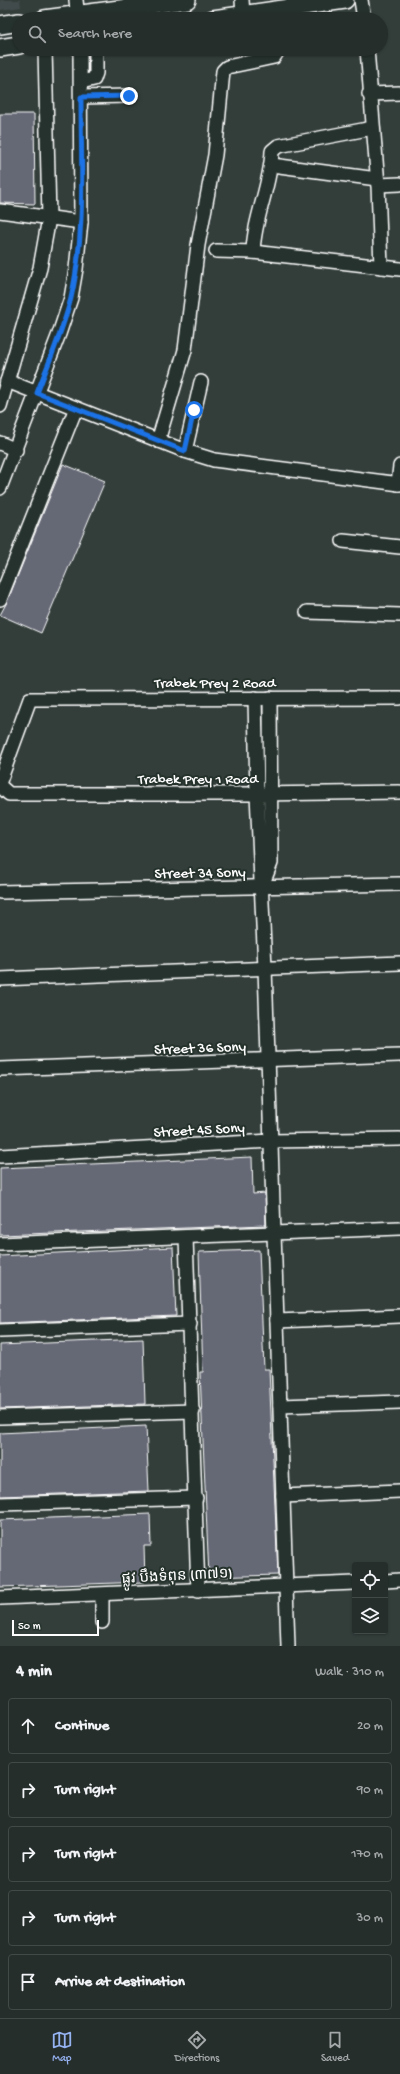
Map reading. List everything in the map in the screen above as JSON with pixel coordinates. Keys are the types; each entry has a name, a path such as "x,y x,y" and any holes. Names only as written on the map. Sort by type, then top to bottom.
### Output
{"main road":[{"path":"77,11 187,0"},
{"path":"289,12 345,0"},
{"path":"231,12 242,8 267,12"},
{"path":"0,25 12,23"},
{"path":"0,48 12,46"}],"street":[{"path":"361,0 363,12"},
{"path":"0,406 40,268 50,218 45,56"},
{"path":"0,488 16,450 71,298 81,222 80,56"},
{"path":"81,82 94,79 96,73 96,56"},
{"path":"158,441 185,350 198,245 215,155 223,71 227,67 275,56"},
{"path":"367,56 378,182 381,267"},
{"path":"370,94 400,93"},
{"path":"81,97 129,96"},
{"path":"253,252 253,236 272,165 272,151 278,146 373,128"},
{"path":"272,165 378,182 400,184"},
{"path":"0,211 81,222"},
{"path":"216,251 253,252 400,268"},
{"path":"7,381 158,441 214,460 399,484 400,466"},
{"path":"185,451 201,382"},
{"path":"0,599 76,408"},
{"path":"0,443 16,450"},
{"path":"343,540 400,547"},
{"path":"307,612 400,615"},
{"path":"255,698 256,794 266,968 288,1646"},
{"path":"262,886 271,863 270,698"},
{"name":"Trabek Prey 2 Road","path":"0,781 30,700 400,698"},
{"name":"Trabek Prey 1 Road","path":"0,786 9,794 270,794 400,792"},
{"name":"Street 34 Sony","path":"0,892 400,884"},
{"path":"0,979 400,963"},
{"name":"Street 36 Sony","path":"0,1069 400,1055"},
{"name":"Street 45 Sony","path":"0,1156 271,1141 400,1139"},
{"path":"0,1244 400,1228"},
{"path":"186,1237 198,1591"},
{"path":"277,1321 400,1316"},
{"path":"0,1331 190,1324"},
{"path":"280,1406 400,1402"},
{"path":"0,1417 193,1411"},
{"path":"283,1496 400,1491"},
{"path":"0,1504 196,1498"},
{"path":"388,1581 400,1580"},
{"name":"ផ្លូវ បឹងទំពុន (៣៧១)","path":"0,1598 198,1591 352,1583"},
{"path":"102,1595 102,1622"}],"shaded area":[{"path":"0,0 20,0 21,7 0,10"}],"building":[{"path":"0,114 34,114 35,204 0,203"},
{"path":"63,464 105,481 41,633 0,615 7,602"},
{"path":"252,1157 253,1194 265,1193 266,1225 0,1235 0,1168"},
{"path":"173,1247 176,1316 0,1323 0,1256"},
{"path":"259,1250 264,1369 269,1369 278,1575 209,1577 200,1372 203,1372 199,1252"},
{"path":"143,1339 145,1404 0,1409 0,1345"},
{"path":"146,1426 149,1491 0,1496 0,1433"},
{"path":"150,1514 151,1546 144,1546 145,1582 0,1587 0,1520"}],"route":[{"path":"129,96 81,97 81,222 76,269 71,298 37,393 185,451 194,410"}]}
